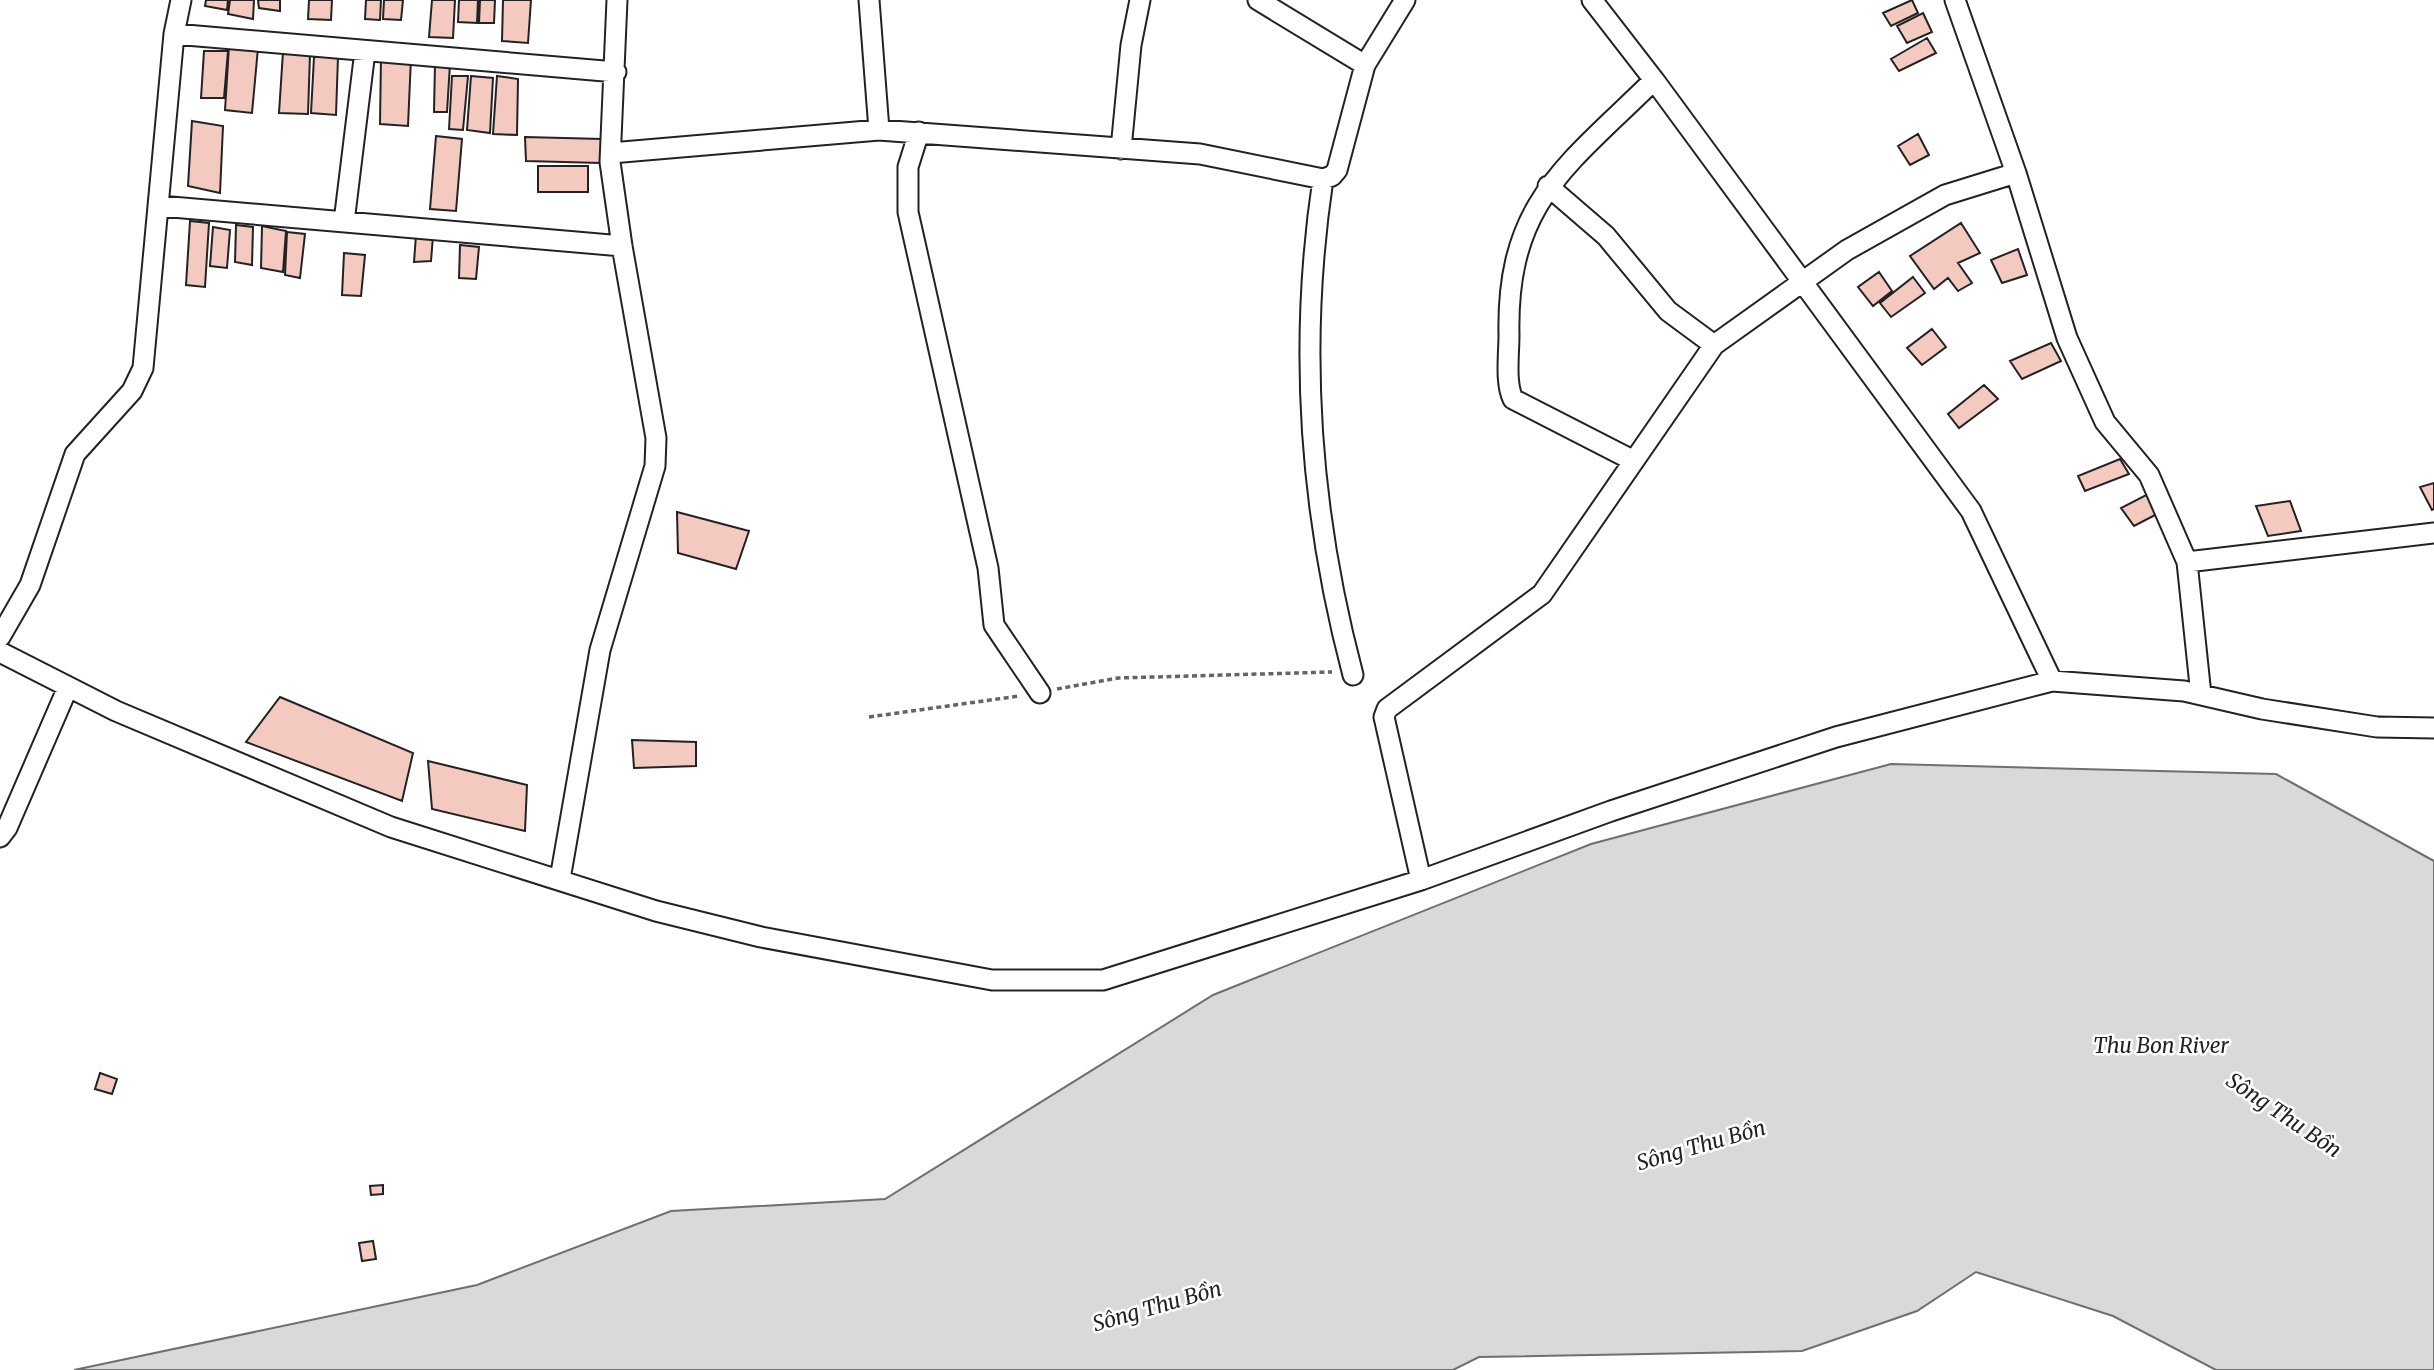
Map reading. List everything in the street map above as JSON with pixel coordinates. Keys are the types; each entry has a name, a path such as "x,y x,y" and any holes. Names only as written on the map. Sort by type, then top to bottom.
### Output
{"street":[{"path":"0,637 30,585 75,454 132,391 143,368 174,34 181,0"},
{"path":"560,879 600,650 655,466 656,438 622,246 611,153 617,0"},
{"path":"869,0 878,130"},
{"path":"1121,149 1131,45 1140,0"},
{"path":"1258,0 1366,65"},
{"path":"611,153 878,130 1200,154 1322,179 1332,176 1336,170 1366,65 1405,0"},
{"path":"1592,0 1804,282 1971,511 2052,681"},
{"path":"1955,0 2016,173 2067,338 2105,422 2149,475 2187,562 2201,695"},
{"path":"174,34 616,72"},
{"path":"344,222 365,51"},
{"path":"1634,461 1519,404 1511,394 1509,321 1514,261 1528,218 1548,186 1654,80"},
{"path":"919,132 908,167 908,212 988,568 994,625 1040,692"},
{"path":"1421,880 1384,717 1387,709 1542,594 1714,345 1847,250 1945,195 2016,173"},
{"path":"1322,179 1314,237 1309,404 1325,550 1335,608 1353,675"},
{"path":"1548,186 1606,236 1668,311 1714,345"},
{"path":"160,206 622,246"},
{"path":"2187,562 2434,533"},
{"path":"0,652 116,711 391,827 656,911 761,937 992,980 1103,980 1421,880 1611,811 1836,737 2052,681 2201,695 2262,709 2377,727 2434,728"},
{"path":"0,837 7,828 68,687"}],"path":[{"path":"869,717 1118,678 1340,672 1353,675"}],"water":[{"name":"Thu Bon River","path":"1891,764 2276,774 2434,861 2434,1370 2216,1370 2113,1316 1976,1272 1917,1311 1802,1351 1479,1357 1453,1370 74,1370 477,1285 671,1211 885,1199 1213,995 1591,844"}],"building":[{"path":"206,0 228,0 227,10 205,6"},
{"path":"230,0 254,0 253,19 228,14"},
{"path":"258,0 280,0 280,11 259,8"},
{"path":"309,0 332,0 331,20 308,19"},
{"path":"366,0 381,0 380,20 365,19"},
{"path":"384,0 403,0 401,20 383,19"},
{"path":"432,0 455,0 453,38 429,37"},
{"path":"459,0 478,0 477,23 458,22"},
{"path":"480,0 495,0 494,23 479,23"},
{"path":"503,0 531,0 528,43 502,41"},
{"path":"1912,0 1918,13 1891,26 1883,13"},
{"path":"1923,13 1932,32 1907,43 1897,26"},
{"path":"1927,38 1936,53 1899,71 1891,59"},
{"path":"229,46 258,48 252,113 225,110"},
{"path":"204,51 228,51 224,98 201,98"},
{"path":"283,52 310,54 308,114 279,113"},
{"path":"314,57 338,57 336,115 311,113"},
{"path":"381,57 411,58 408,126 380,124"},
{"path":"435,63 450,64 447,112 434,112"},
{"path":"452,76 468,76 463,130 449,129"},
{"path":"471,76 493,78 490,133 467,130"},
{"path":"497,76 518,79 517,135 493,134"},
{"path":"192,121 223,126 220,193 188,186"},
{"path":"1918,134 1929,155 1910,165 1898,146"},
{"path":"436,136 462,139 456,211 430,209"},
{"path":"525,137 602,139 601,163 526,161"},
{"path":"538,166 588,166 588,192 538,192"},
{"path":"190,221 209,223 205,287 186,285"},
{"path":"1961,223 1980,253 1958,263 1972,283 1958,291 1948,278 1934,289 1910,256"},
{"path":"236,225 253,227 252,265 235,262"},
{"path":"262,226 286,231 283,272 261,268"},
{"path":"213,227 230,230 227,268 210,266"},
{"path":"287,232 305,234 300,278 285,275"},
{"path":"416,235 433,236 431,261 414,262"},
{"path":"460,245 479,247 476,279 459,278"},
{"path":"2018,249 2027,275 2002,283 1991,260"},
{"path":"344,253 365,255 361,296 342,295"},
{"path":"1879,272 1892,291 1873,306 1858,287"},
{"path":"1913,277 1925,293 1891,317 1880,303"},
{"path":"1932,329 1946,347 1922,365 1907,348"},
{"path":"2051,343 2061,361 2022,379 2010,361"},
{"path":"1984,385 1998,399 1959,428 1948,414"},
{"path":"2120,459 2129,474 2085,491 2078,476"},
{"path":"2434,483 2434,509 2432,510 2420,487"},
{"path":"2148,494 2159,513 2134,526 2121,508"},
{"path":"2290,501 2301,531 2268,536 2256,506"},
{"path":"677,512 749,531 736,569 678,553"},
{"path":"280,697 413,753 402,801 246,742"},
{"path":"632,740 696,742 696,766 634,768"},
{"path":"428,761 527,785 525,831 432,809"},
{"path":"100,1073 117,1079 112,1094 95,1089"},
{"path":"383,1185 383,1194 371,1195 370,1186"},
{"path":"373,1241 376,1259 362,1261 359,1243"}],"water label":[{"name":"Sông Thu Bồn","path":"2284,1115"},
{"name":"Sông Thu Bồn","path":"1701,1145"},
{"name":"Sông Thu Bồn","path":"1157,1306"}]}
